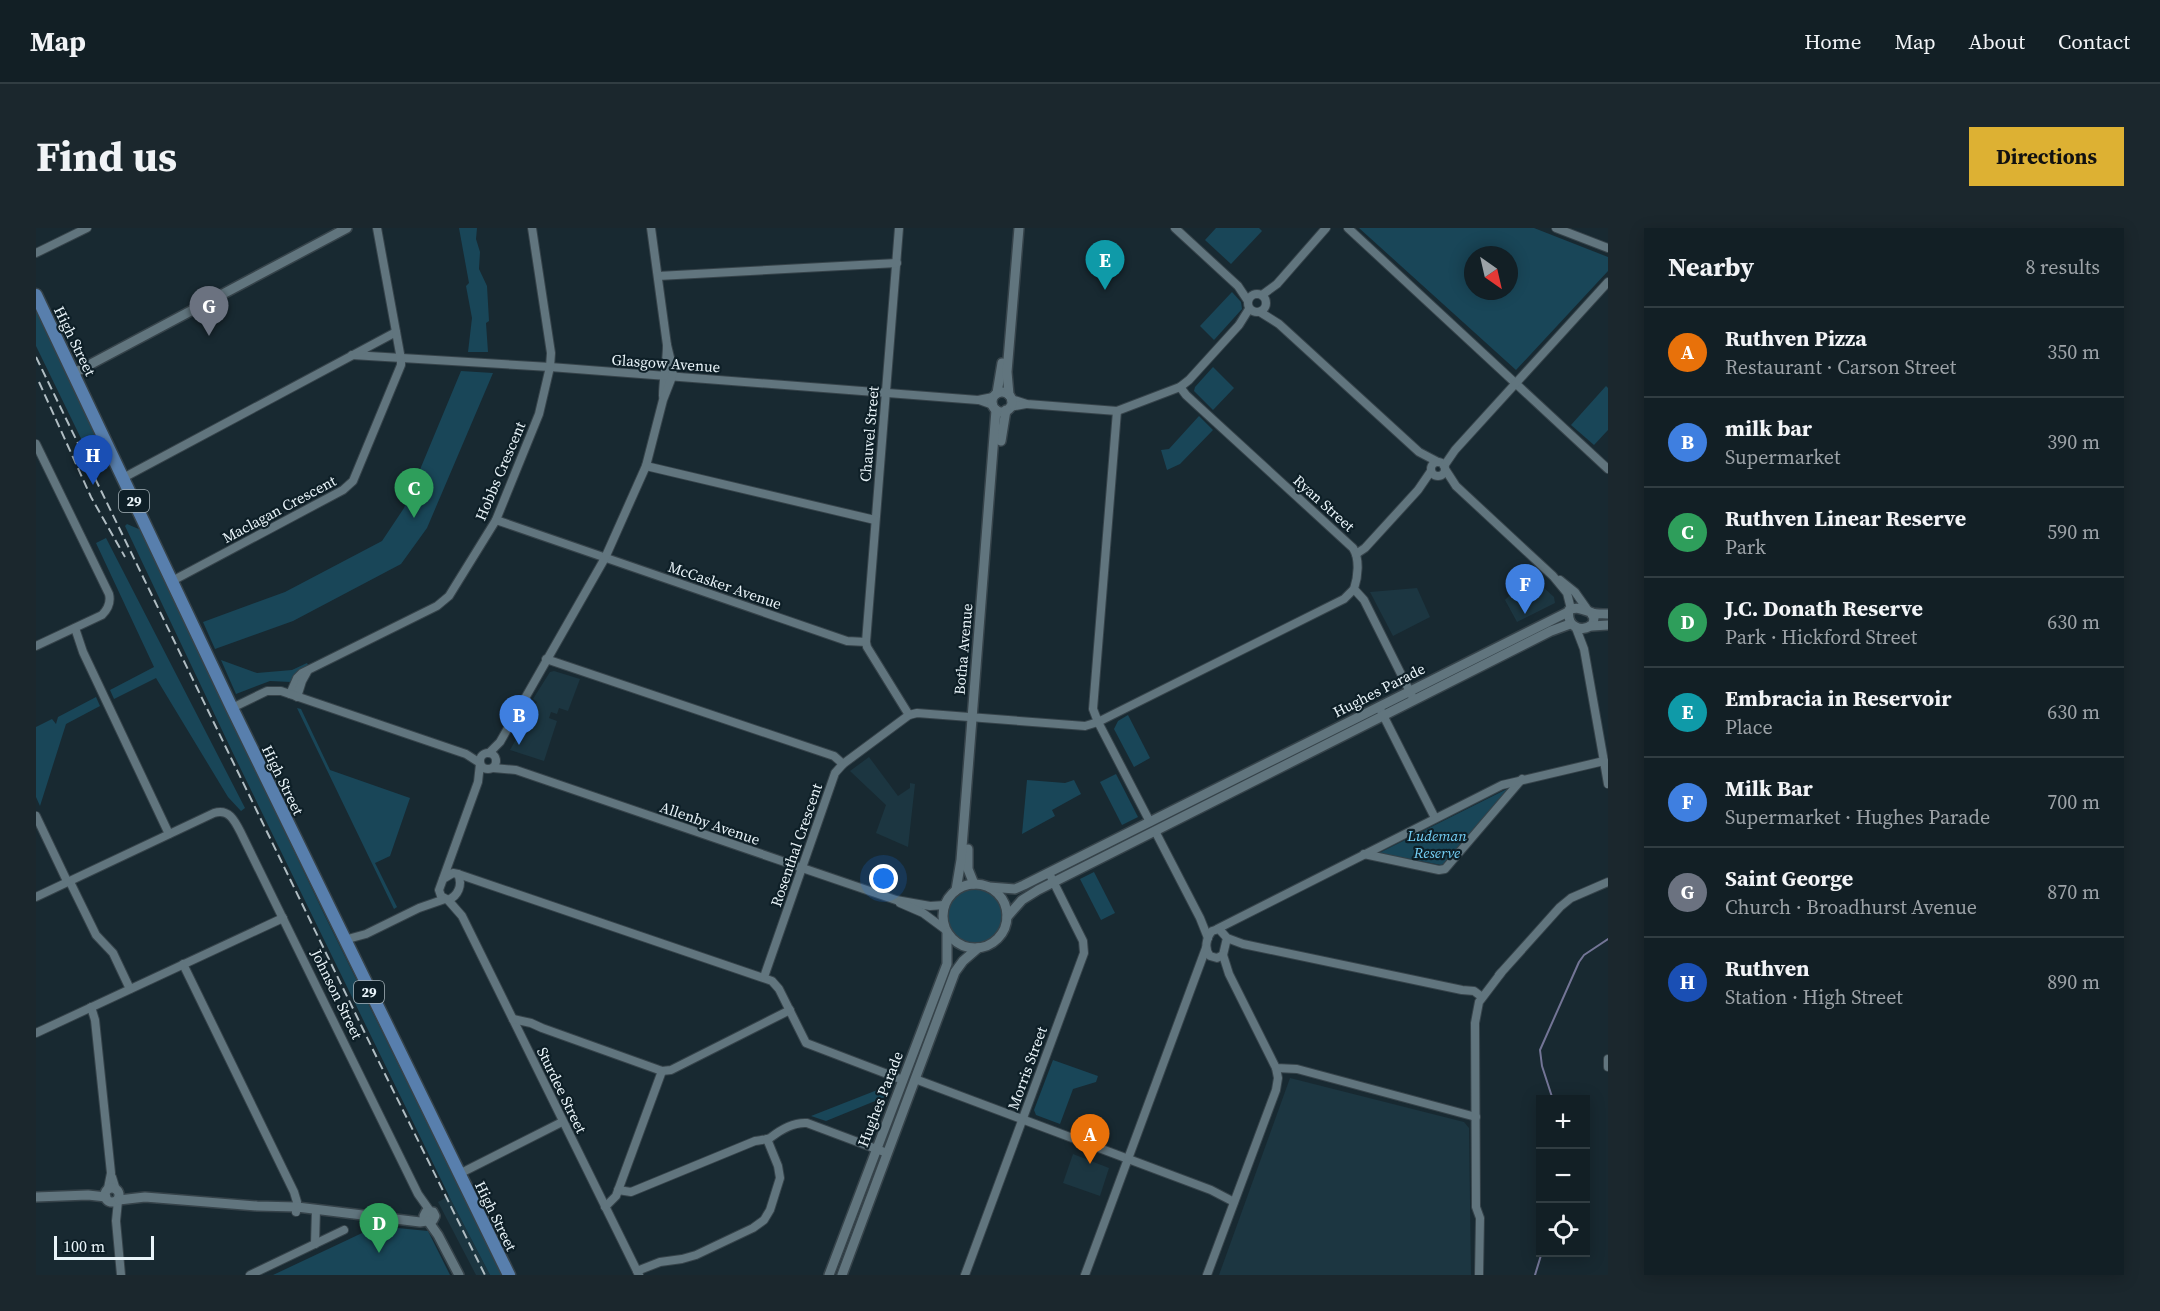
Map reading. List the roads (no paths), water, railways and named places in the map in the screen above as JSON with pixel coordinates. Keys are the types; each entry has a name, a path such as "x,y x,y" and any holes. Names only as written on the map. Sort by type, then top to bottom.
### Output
{"main road":[{"name":"High Street","path":"36,295 232,708 509,1275"}],"street":[{"path":"36,253 87,228"},
{"path":"74,373 347,228"},
{"name":"Maclagan Crescent","path":"172,581 350,485 356,477 400,371 402,359 377,228"},
{"name":"Hobbs Crescent","path":"294,695 310,669 436,606 449,596 496,520 539,414 550,367 551,353 532,228"},
{"path":"419,908 439,890 478,782 488,761 605,558 646,466 668,377 667,345 651,228"},
{"name":"Chauvel Street","path":"866,642 900,228"},
{"name":"Botha Avenue","path":"974,884 969,875 967,861 969,805 992,515 1002,433 1012,228"},
{"name":"Botha Avenue","path":"1008,318 1018,228"},
{"path":"1175,228 1238,286 1262,299 1279,324"},
{"path":"1253,309 1326,228"},
{"path":"1319,238 1333,228"},
{"path":"1556,228 1608,248"},
{"path":"1348,230 1608,469"},
{"path":"658,276 897,263"},
{"path":"1356,554 1365,548 1434,473 1443,473 1442,465 1608,282"},
{"path":"1238,286 1253,309 1279,324 1419,452 1434,473 1456,486 1554,576 1575,592 1593,618 1581,626"},
{"path":"1253,309 1250,297 1262,299"},
{"name":"Glasgow Avenue","path":"352,355 550,367 1116,411 1180,387 1253,309"},
{"path":"123,478 396,332"},
{"name":"Ryan Street","path":"1180,387 1353,548 1356,554 1354,589"},
{"path":"1116,411 1094,709 1098,722 1150,822"},
{"path":"36,444 109,594 109,605 102,615 36,646"},
{"path":"1419,452 1442,465 1456,486"},
{"path":"1434,473 1432,464 1442,465"},
{"path":"646,466 875,520"},
{"name":"McCasker Avenue","path":"496,520 847,641 866,642"},
{"path":"1554,576 1567,593 1569,610 1581,626 1608,784"},
{"path":"866,642 909,716 917,713 1085,726 1098,722 1344,599 1354,589 1364,600 1412,696"},
{"path":"1569,610 1581,608 1608,614"},
{"name":"Hughes Parade","path":"1412,696 1569,610"},
{"name":"Hughes Parade","path":"989,887 1016,888 1203,795 1551,631 1581,626 1608,625"},
{"path":"36,897 169,834 72,629"},
{"path":"546,659 834,756 843,764"},
{"name":"Allenby Avenue","path":"232,708 267,691 281,691 896,900 925,909 945,905"},
{"path":"1381,711 1435,818"},
{"name":"Hughes Parade","path":"1007,917 1022,900 1208,805 1381,711"},
{"name":"Rosenthal Crescent","path":"766,978 835,773 843,764 909,716"},
{"path":"1085,1275 1208,938 1216,929 1502,785 1522,778 1604,761"},
{"path":"1364,854 1439,870 1446,869 1522,778"},
{"path":"1203,795 1208,805"},
{"name":"Botha Avenue","path":"956,890 969,805"},
{"name":"Johnson Street","path":"169,834 214,813 224,811 237,825 459,1275"},
{"path":"36,816 96,935 113,953 130,989"},
{"path":"1155,831 1208,938"},
{"path":"346,944 419,908 446,900 456,894 460,885 455,859 456,848"},
{"name":"Morris Street","path":"965,1275 1084,948 1083,941 1048,873"},
{"path":"443,879 448,874 458,874 480,880 766,978 777,986 806,1043 903,1080 915,1079 1236,1199"},
{"path":"460,885 480,880"},
{"path":"1479,1275 1480,1218 1476,1207 1475,1023 1480,996 1560,907 1571,898 1608,882"},
{"path":"974,884 989,887 1002,899 1007,917 999,938 993,943 978,948 960,945 946,931 943,913 945,905 956,890 974,884"},
{"path":"439,890 446,900"},
{"name":"Sturdee Street","path":"456,894 462,916 638,1273"},
{"name":"Sturdee Street","path":"446,900 462,916"},
{"name":"Allenby Avenue","path":"925,909 946,931"},
{"path":"36,1033 283,918"},
{"path":"1200,918 1243,944 1474,991 1480,996"},
{"path":"1207,1275 1276,1090 1278,1078 1276,1068 1229,974 1225,952 1227,936 1229,927 1236,920"},
{"name":"Hughes Parade","path":"830,1275 947,964 946,931"},
{"path":"1198,970 1213,958 1243,944"},
{"name":"Hughes Parade","path":"842,1275 955,972 963,961 978,948"},
{"path":"1206,948 1207,953 1229,974"},
{"path":"183,964 294,1192 296,1210"},
{"path":"91,1007 95,1020 121,1275"},
{"path":"513,1019 531,1023 662,1071 671,1070 790,1010"},
{"path":"521,1035 542,1028"},
{"path":"1608,1059 1608,1067"},
{"path":"1276,1068 1297,1069 1476,1117"},
{"path":"605,1206 614,1200 662,1071"},
{"path":"459,1174 562,1122"},
{"path":"617,1190 631,1192 803,1123 887,1153"},
{"path":"638,1273 660,1262 696,1255 753,1228 764,1220 770,1210 780,1178 778,1166 767,1139"},
{"path":"600,1196 612,1195 617,1190"},
{"path":"36,1197 88,1195 145,1197 352,1214 420,1222 428,1216"},
{"path":"315,1244 316,1211"},
{"path":"250,1275 344,1230"}],"waterway":[{"path":"1551,1095 1542,1066 1540,1050 1579,962 1584,955 1608,939"},
{"path":"1535,1275 1540,1257"}],"railway":[{"path":"36,357 485,1275"},
{"path":"39,382 91,497 125,557"}],"place":[{"name":"Embracia in Reservoir","path":"1105,290"},
{"name":"Saint George","path":"209,336"},
{"name":"Ruthven","path":"93,485"},
{"name":"Ruthven Linear Reserve","path":"414,518"},
{"name":"Milk Bar","path":"1525,614"},
{"name":"milk bar","path":"519,745"},
{"name":"Ruthven Pizza","path":"1090,1164"},
{"name":"J.C. Donath Reserve","path":"379,1253"}],"park label":[{"name":"Ludeman Reserve","path":"1437,844"}]}
